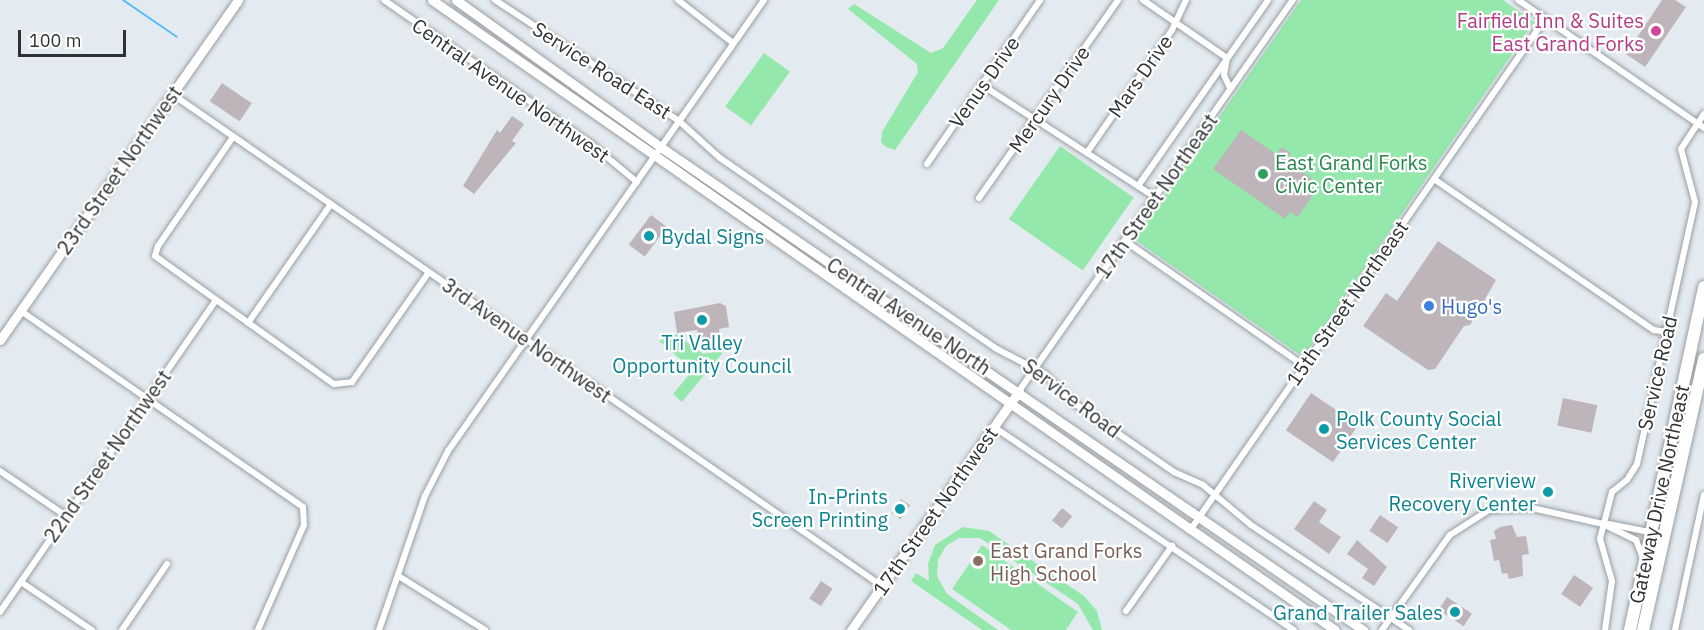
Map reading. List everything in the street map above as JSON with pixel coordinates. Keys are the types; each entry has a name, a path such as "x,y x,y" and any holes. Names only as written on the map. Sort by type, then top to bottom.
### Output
{"highway":[{"name":"Gateway Drive Northeast","path":"1630,630 1704,287"},
{"name":"Gateway Drive Northeast","path":"1643,630 1704,359"}],"main road":[{"name":"23rd Street Northwest","path":"0,340 238,0"},
{"name":"Central Avenue North","path":"432,0 654,159 1335,630"},
{"name":"Central Avenue North","path":"456,0 662,148 1019,391 1363,630"},
{"name":"17th Street Northwest","path":"851,630 1019,391"}],"street":[{"name":"Central Avenue Northwest","path":"384,0 590,143 637,182"},
{"path":"678,0 733,44"},
{"path":"379,630 400,577 425,496 448,451 764,0"},
{"name":"Venus Drive","path":"927,164 1040,0"},
{"name":"Mercury Drive","path":"979,198 1118,0"},
{"path":"1143,0 1227,58"},
{"name":"Mars Drive","path":"1088,151 1174,22 1186,0"},
{"path":"1138,186 1268,0"},
{"name":"17th Street Northeast","path":"1019,391 1293,0"},
{"path":"1518,0 1704,128"},
{"name":"Service Road East","path":"500,1 679,121"},
{"name":"15th Street Northeast","path":"1191,529 1545,19"},
{"path":"1227,58 1224,75 1230,88"},
{"path":"982,85 1034,121 1088,151 1155,197"},
{"name":"3rd Avenue Northwest","path":"172,94 882,586"},
{"name":"Service Road","path":"1605,630 1612,581 1600,546 1603,524 1612,492 1627,480 1637,464 1695,202 1681,149 1704,114"},
{"name":"Service Road","path":"679,121 720,158 995,348 1035,368 1083,409 1174,472 1215,493 1251,525 1409,630"},
{"path":"233,137 155,254 215,301 334,384 347,386 429,272"},
{"path":"1434,179 1654,330 1666,332"},
{"path":"248,323 331,204"},
{"path":"1125,241 1303,365"},
{"name":"22nd Street Northwest","path":"0,612 215,301"},
{"path":"21,310 305,512 304,525 258,630"},
{"path":"994,427 1294,630"},
{"path":"0,471 66,516"},
{"path":"1675,630 1704,495"},
{"path":"1382,630 1443,543 1467,521 1498,508 1532,508 1603,524 1652,530 1664,535"},
{"path":"1603,524 1636,540 1644,566"},
{"path":"1126,611 1172,546"},
{"path":"122,630 167,564"},
{"path":"400,577 485,630"},
{"path":"21,582 92,630"}],"green space":[{"path":"977,0 999,0 895,150 886,147 881,142 882,132 918,72 917,64 848,9 854,4 931,53 943,48"},
{"path":"1301,0 1503,0 1534,22 1303,357 1134,239"},
{"path":"764,53 790,72 751,125 725,106"},
{"path":"1060,146 1134,198 1083,271 1009,219"},
{"path":"676,334 703,354 725,350 682,402 673,394 693,370 659,341"},
{"path":"963,527 989,531 1084,596 1097,611 1102,630 1093,630 1078,604 980,538 959,538 946,546 938,560 937,576 947,594 998,630 982,630 911,581 916,573 929,581 928,564 935,545"},
{"path":"982,545 1078,612 1066,630 1011,630 952,589"}],"building":[{"name":"Fairfield Inn & Suites East Grand Forks","path":"1662,0 1675,0 1686,7 1645,67 1626,54"},
{"path":"222,83 252,103 240,121 210,101"},
{"path":"512,116 524,124 512,141 516,143 474,194 463,186 497,130 500,133"},
{"name":"East Grand Forks Civic Center","path":"1241,130 1276,154 1282,147 1291,153 1286,160 1312,179 1306,187 1315,192 1298,217 1290,212 1285,219 1213,169"},
{"name":"Bydal Signs","path":"651,215 667,227 645,257 629,245"},
{"name":"Hugo's","path":"1438,241 1496,280 1470,325 1464,326 1435,369 1428,370 1363,326 1386,293 1397,301"},
{"name":"Tri Valley Opportunity Council","path":"720,303 726,306 729,327 719,329 722,347 701,350 697,330 677,333 674,312"},
{"name":"Polk County Social Services Center","path":"1311,393 1358,425 1333,462 1286,430"},
{"path":"1563,398 1597,405 1591,433 1557,425"},
{"name":"In-Prints Screen Printing","path":"901,499 910,505 901,519 891,513"},
{"path":"1314,501 1327,510 1319,522 1341,537 1329,554 1294,529"},
{"path":"1062,508 1072,516 1062,529 1052,520"},
{"path":"1380,515 1398,527 1388,543 1369,531"},
{"path":"1512,525 1517,537 1526,536 1529,554 1522,555 1523,576 1509,579 1507,573 1502,574 1499,560 1494,561 1490,540 1496,539 1494,531 1500,527"},
{"path":"1357,540 1387,567 1374,586 1362,578 1368,569 1347,554"},
{"path":"1574,575 1593,588 1580,607 1561,594"},
{"path":"821,581 833,589 821,606 809,598"},
{"name":"Grand Trailer Sales","path":"1447,597 1472,614 1463,626 1439,609"}],"waterway":[{"path":"123,0 177,37"}],"place":[{"name":"Fairfield Inn & Suites East Grand Forks","path":"1656,31"},
{"name":"East Grand Forks Civic Center","path":"1263,174"},
{"name":"Bydal Signs","path":"649,236"},
{"name":"Hugo's","path":"1429,306"},
{"name":"Tri Valley Opportunity Council","path":"702,320"},
{"name":"Polk County Social Services Center","path":"1324,429"},
{"name":"Riverview Recovery Center","path":"1548,492"},
{"name":"In-Prints Screen Printing","path":"900,509"},
{"name":"East Grand Forks High School","path":"978,561"},
{"name":"Grand Trailer Sales","path":"1455,612"}]}
